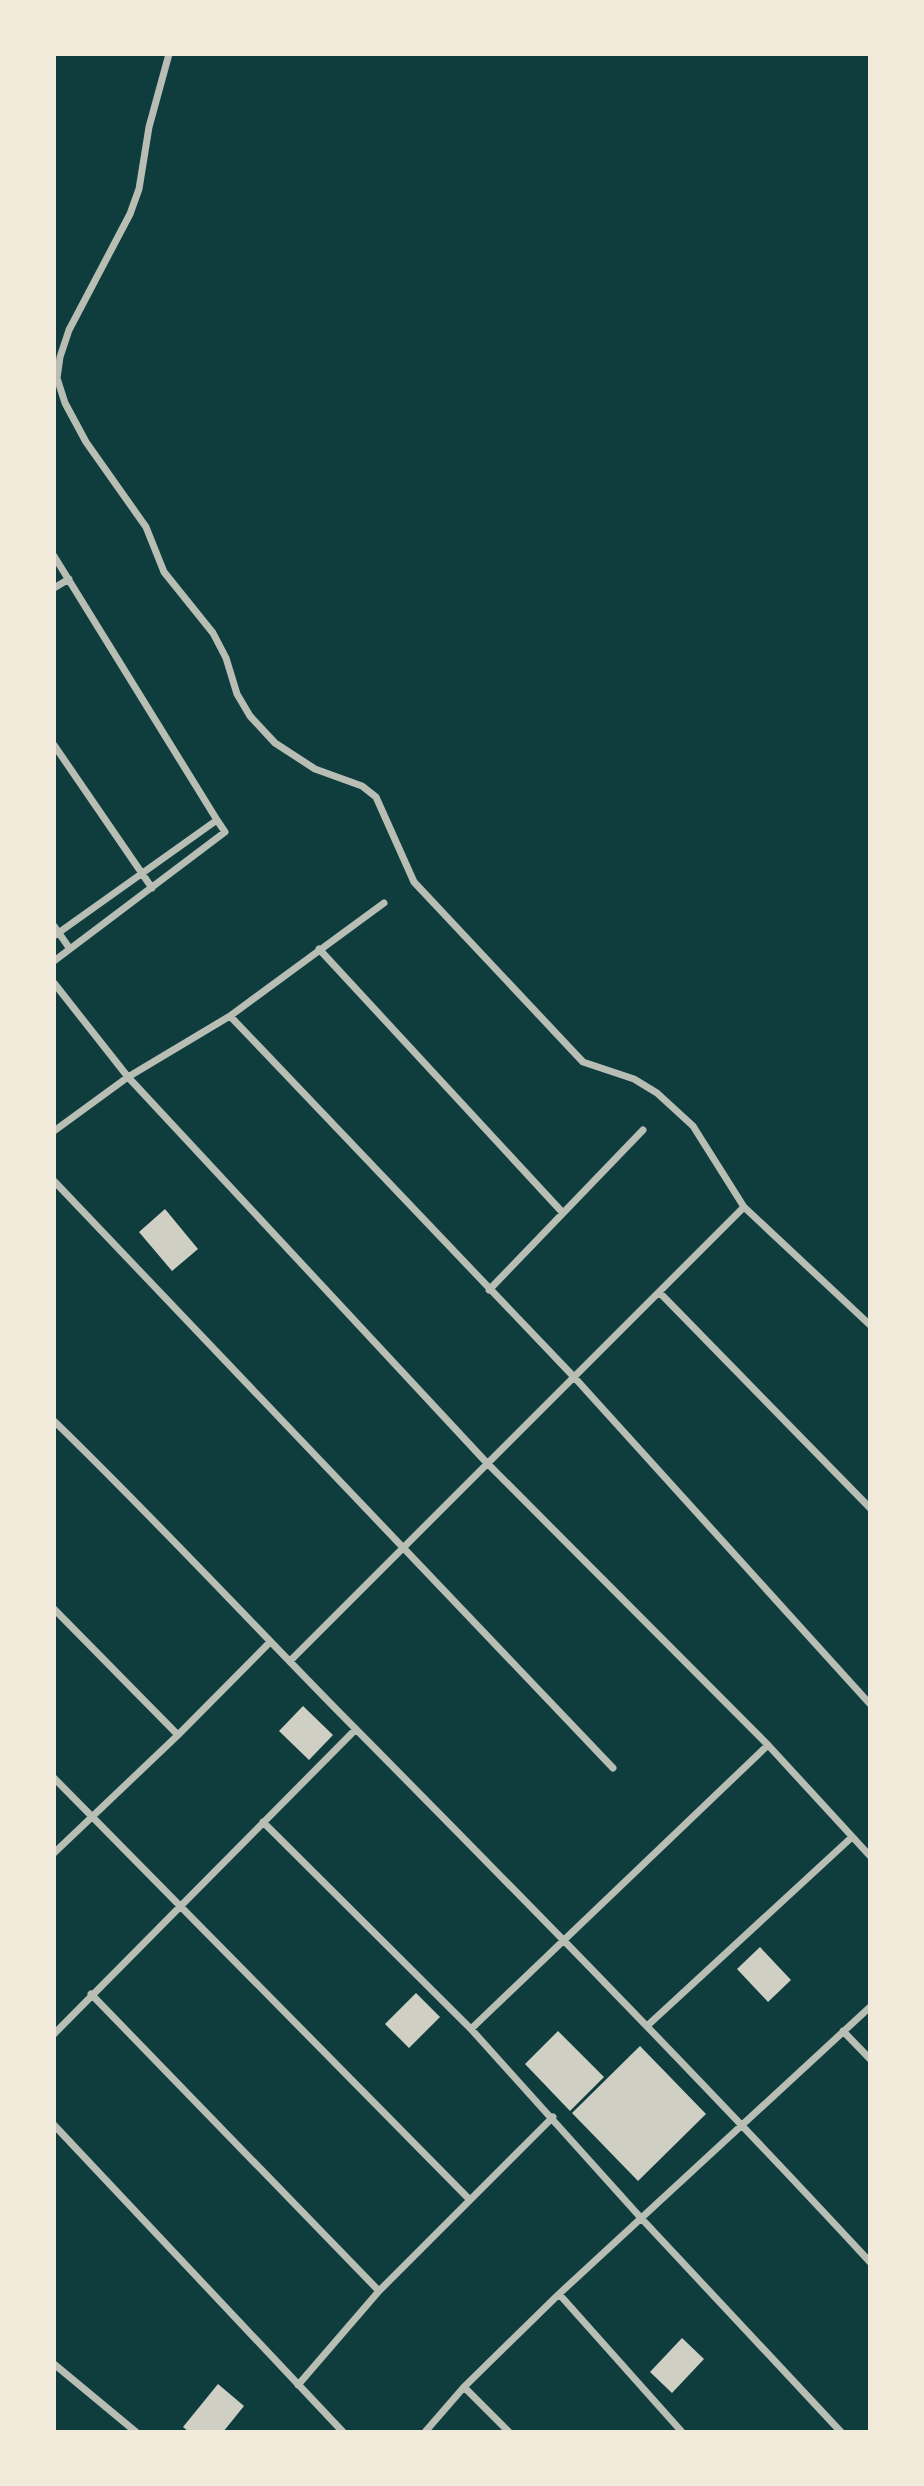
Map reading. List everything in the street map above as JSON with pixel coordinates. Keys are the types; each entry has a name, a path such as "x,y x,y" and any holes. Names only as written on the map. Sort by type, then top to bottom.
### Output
{"street":[{"path":"169,54 149,127 145,159 134,202 69,330 60,357 57,378 65,403 86,442 146,527 164,572 213,633 226,658 237,694 250,716 275,743 315,769 362,786 376,797 414,882 583,1062 634,1079 657,1093 693,1126 744,1207 870,1325"},
{"path":"54,556 225,832 54,961"},
{"path":"54,588 69,579"},
{"path":"54,745 152,888"},
{"path":"70,949 56,932 217,820"},
{"path":"54,1131 128,1077 230,1016 319,948 384,903"},
{"path":"319,948 563,1213"},
{"path":"54,983 128,1077 486,1462 768,1745 870,1856"},
{"path":"230,1016 574,1377 870,1704"},
{"path":"489,1290 643,1130"},
{"path":"54,1181 613,1768"},
{"path":"290,1661 486,1462 744,1207"},
{"path":"659,1292 870,1508"},
{"path":"54,1421 153,1517 270,1642 743,2124 870,2262"},
{"path":"54,1609 178,1735"},
{"path":"54,1853 178,1735 270,1642"},
{"path":"54,2034 356,1729"},
{"path":"471,2029 768,1745"},
{"path":"54,1779 470,2200"},
{"path":"263,1822 471,2029 553,2117 641,2218 841,2432"},
{"path":"647,2026 852,1837"},
{"path":"91,1994 379,2291"},
{"path":"425,2432 464,2387 559,2294 870,2007"},
{"path":"844,2031 870,2059"},
{"path":"298,2385 379,2291 553,2117"},
{"path":"54,2125 343,2432"},
{"path":"559,2294 682,2432"},
{"path":"54,2364 136,2432"},
{"path":"464,2387 509,2432"}],"building":[{"path":"165,1209 198,1249 172,1271 139,1232"},
{"path":"303,1706 333,1735 309,1760 279,1731"},
{"path":"760,1947 791,1980 768,2002 737,1969"},
{"path":"416,1993 440,2017 409,2048 385,2024"},
{"path":"558,2031 604,2077 570,2111 525,2064"},
{"path":"640,2046 706,2114 638,2181 572,2113"},
{"path":"682,2338 704,2359 672,2393 650,2372"},
{"path":"218,2384 244,2406 223,2432 189,2432 183,2427"}]}
